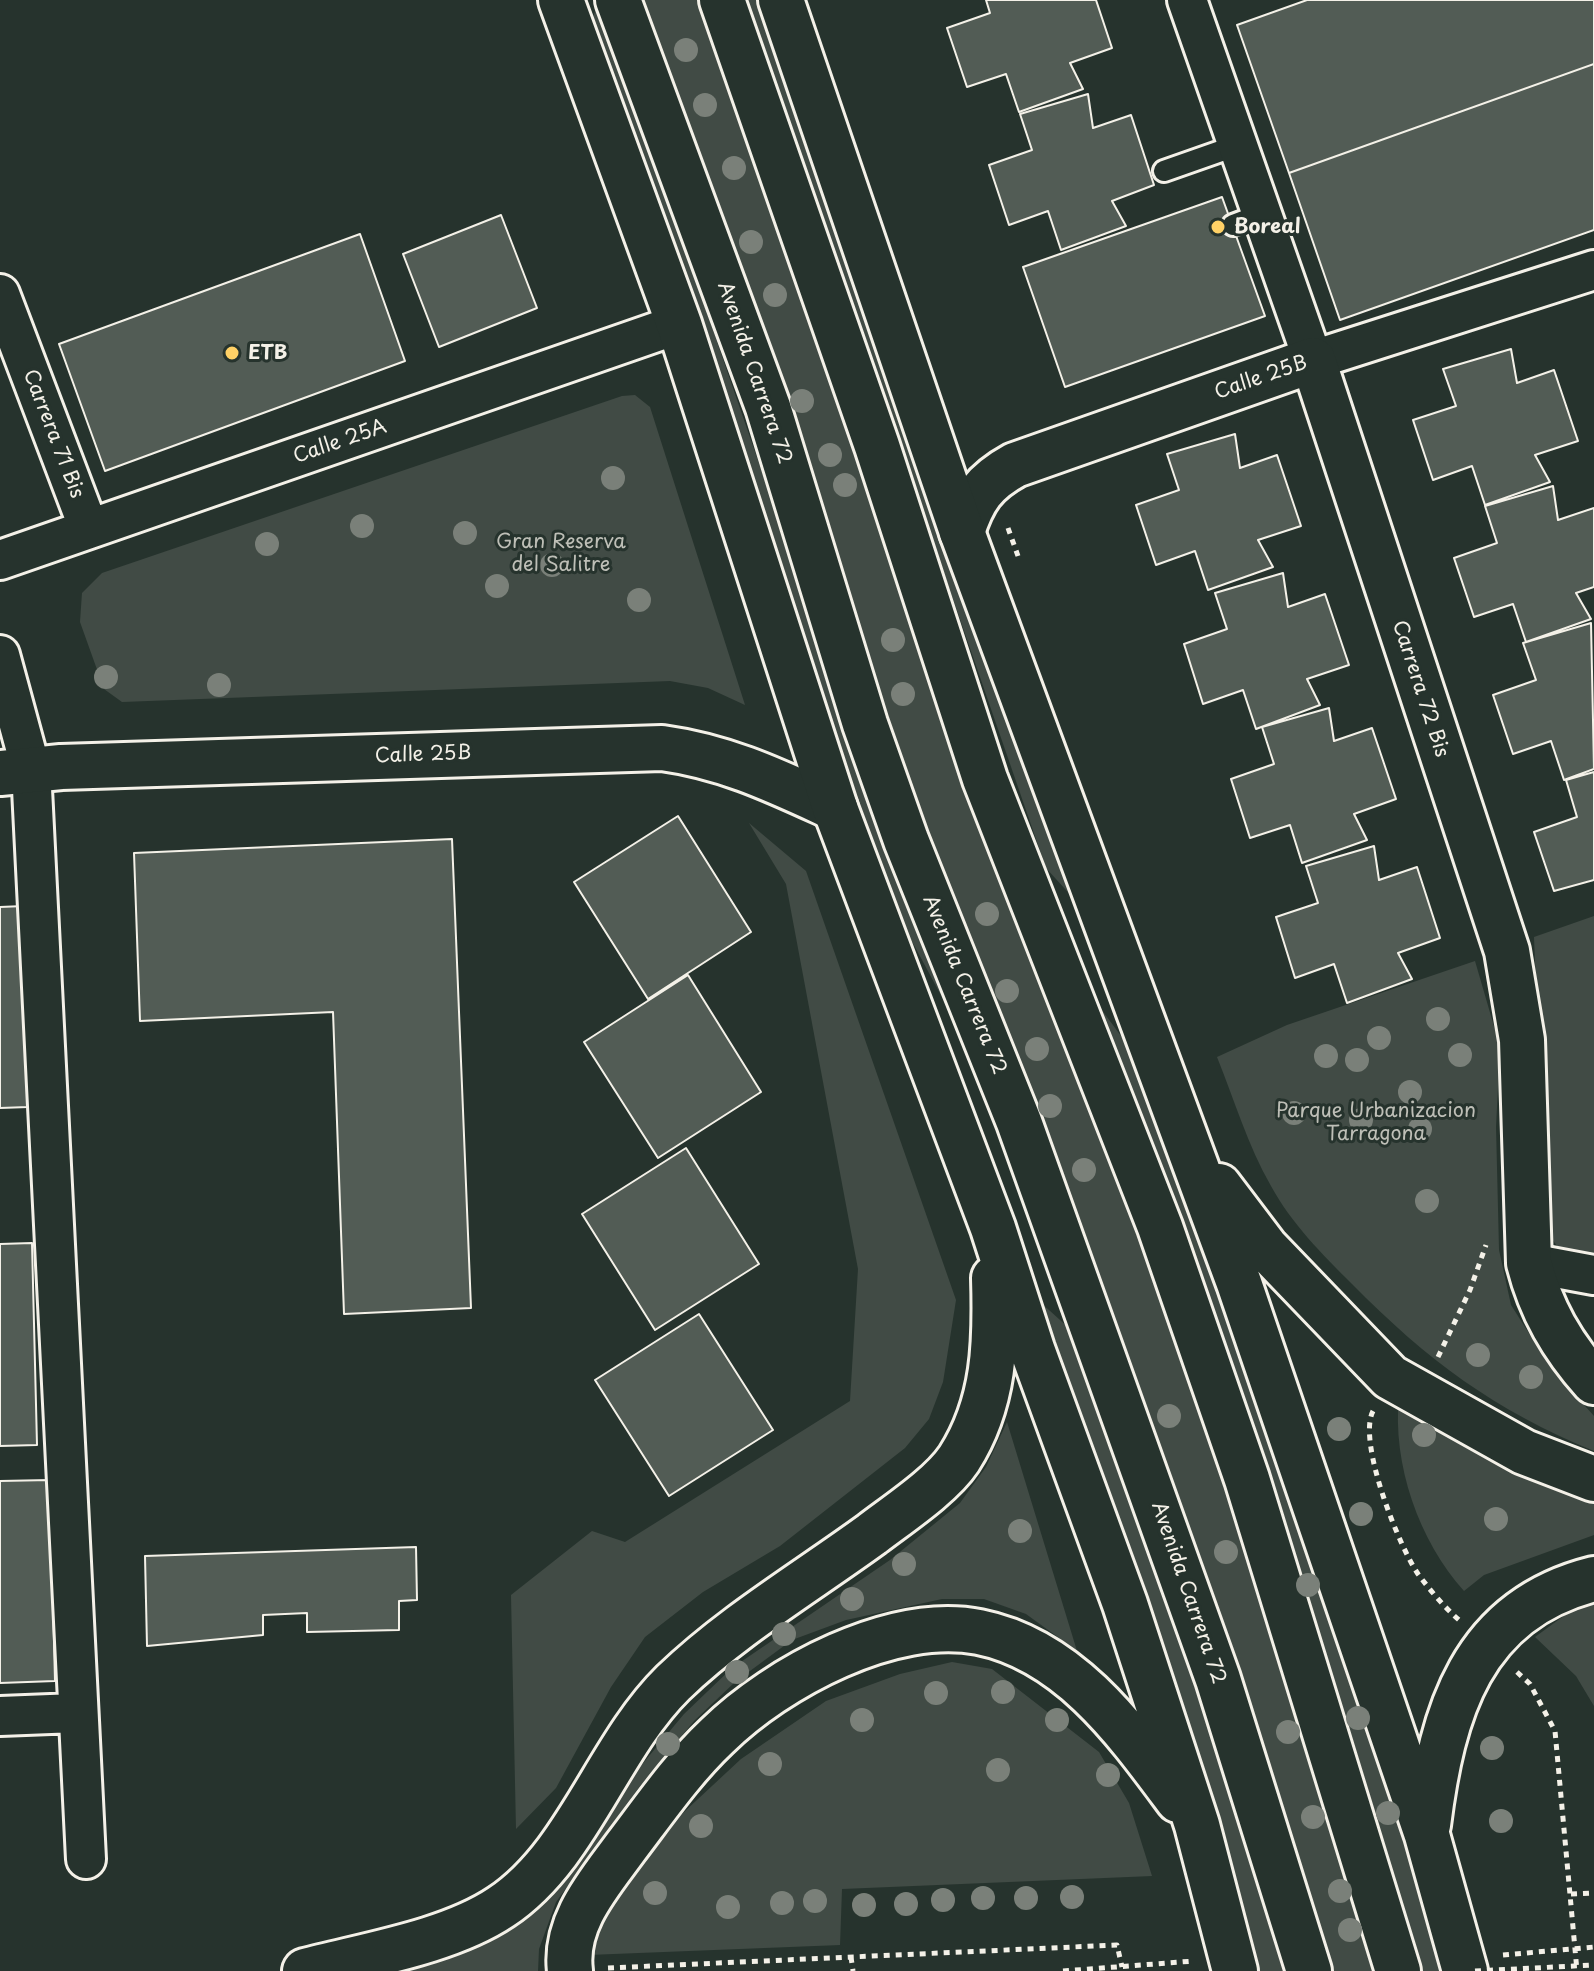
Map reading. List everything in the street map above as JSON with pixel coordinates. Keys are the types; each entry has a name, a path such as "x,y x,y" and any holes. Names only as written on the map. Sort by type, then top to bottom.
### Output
{"main road":[{"name":"Avenida Carrera 72","path":"618,0 768,407 865,724 901,826 1019,1122 1218,1679 1309,1971"},
{"path":"722,0 872,431 985,779 1160,1227 1247,1479 1398,1971"},
{"path":"781,0 962,532 1190,1144 1427,1835 1467,1967"},
{"path":"564,3 679,324 835,808 993,1228 1032,1349 1125,1604 1197,1825 1233,1964"},
{"name":"Calle 25B","path":"962,532 969,509 992,478 1015,465 1313,360"},
{"name":"Carrera 72 Bis","path":"1313,360 1507,951 1522,1040 1529,1263 1545,1314 1561,1342 1594,1382"},
{"name":"Calle 25B","path":"16,771 662,748 705,754 745,767 835,808"},
{"path":"1037,911 1138,1003"},
{"path":"1190,1144 1266,1248 1390,1377 1524,1452 1594,1479"},
{"path":"993,1228 1084,1305"},
{"path":"305,1971 457,1928 499,1908 529,1886 552,1857 636,1724 673,1683 715,1647 902,1512 957,1462 979,1424 995,1348 993,1228"},
{"path":"1427,1835 1436,1759 1445,1726 1487,1644 1520,1612 1566,1586 1594,1579"},
{"path":"570,1970 567,1950 581,1910 665,1796 717,1735 765,1697 807,1672 849,1650 892,1637 938,1629 978,1632 1018,1644 1053,1662 1105,1708 1197,1825"}],"street":[{"name":"Carrera 72 Bis","path":"1197,3 1238,145 1246,216 1313,360"},
{"name":"Calle 25B","path":"1313,360 1594,270"},
{"name":"Carrera 71 Bis","path":"0,294 89,529"},
{"name":"Calle 25A","path":"0,560 679,324"},
{"path":"0,655 16,771 86,1859"},
{"path":"1529,1263 1594,1275"},
{"path":"0,1716 76,1713"}],"lane":[{"path":"1164,171 1238,145"}],"path":[{"path":"992,478 1021,566"},
{"path":"1431,1370 1470,1290 1489,1234"},
{"path":"1370,1417 1372,1453 1390,1520 1417,1573 1450,1612"},
{"path":"1514,1669 1530,1684 1555,1731 1577,1971"},
{"path":"1571,1894 1594,1893"},
{"path":"570,1970 1117,1945 1122,1967"},
{"path":"1467,1967 1594,1947"},
{"path":"851,1957 853,1971"},
{"path":"1063,1971 1233,1964"},
{"path":"1467,1967 1594,1965"}],"green space":[{"path":"599,0 908,895 958,1027 893,906 735,434 591,23"},
{"path":"638,0 704,0 1247,1524 1381,1971 1329,1971 1224,1623 878,701 696,143"},
{"path":"746,0 762,0 1075,900 1046,868"},
{"name":"Gran Reserva del Salitre","path":"635,395 650,407 745,705 708,688 670,681 122,702 104,689 80,622 82,593 102,573 622,396"},
{"path":"749,823 806,871 956,1300 943,1382 929,1419 905,1448 780,1546 703,1592 645,1637 611,1687 556,1788 516,1829 511,1595 592,1531 625,1542 850,1401 858,1269 786,884"},
{"path":"1594,916 1594,1266 1561,1252 1546,1230 1534,937"},
{"name":"Parque Urbanizacion Tarragona","path":"1475,961 1500,1047 1496,1127 1499,1250 1511,1305 1551,1368 1594,1416 1594,1451 1525,1418 1464,1381 1407,1336 1330,1261 1298,1225 1271,1186 1248,1139 1217,1057 1287,1025"},
{"path":"1090,994 1138,1059 1287,1471 1449,1971 1422,1971 1354,1743"},
{"path":"1039,1301 1070,1329 1195,1667 1288,1971 1259,1971 1203,1779"},
{"path":"1399,1396 1594,1488 1594,1535 1484,1575 1464,1591 1434,1549 1412,1500 1400,1448"},
{"path":"1007,1422 1077,1651 1026,1614 984,1599 942,1599 846,1620 792,1640 735,1682 694,1721 637,1790 556,1902 539,1949 538,1971 391,1971 503,1933 542,1897 624,1786 684,1714 732,1668 890,1560 960,1503 986,1467"},
{"path":"1594,1602 1594,1706 1576,1676 1535,1637 1576,1607"},
{"path":"952,1662 992,1669 1099,1752 1129,1803 1152,1876 842,1889 840,1945 588,1955 596,1927 620,1880 669,1826 741,1759 826,1701 900,1674"}],"building":[{"path":"986,0 1096,0 1112,48 1070,63 1083,89 1019,112 1006,74 967,87 947,28 990,13"},
{"path":"1307,0 1594,0 1594,64 1289,173 1237,25"},
{"path":"1594,64 1594,230 1340,320 1289,173"},
{"path":"1088,94 1093,128 1131,115 1154,185 1112,201 1126,226 1061,250 1048,211 1009,225 989,165 1032,150 1020,114"},
{"path":"1222,197 1265,316 1065,387 1023,267"},
{"path":"501,215 537,308 439,347 403,254"},
{"name":"ETB","path":"360,234 405,361 105,471 59,344"},
{"path":"1511,349 1517,383 1554,370 1578,441 1535,455 1550,482 1485,505 1472,466 1433,480 1413,420 1456,406 1443,369"},
{"path":"1235,434 1240,468 1277,455 1301,526 1258,540 1273,567 1208,590 1195,551 1156,565 1136,505 1179,490 1167,454"},
{"path":"1553,486 1558,520 1594,508 1594,587 1576,593 1591,619 1526,642 1513,604 1474,617 1454,558 1497,543 1485,506"},
{"path":"1283,573 1288,607 1325,594 1349,665 1307,679 1320,705 1256,729 1243,690 1203,704 1184,644 1227,629 1215,593"},
{"path":"1591,623 1594,769 1564,780 1551,741 1513,754 1493,695 1536,680 1523,643"},
{"path":"1329,708 1334,741 1372,728 1396,799 1354,814 1367,840 1302,863 1290,825 1250,838 1231,779 1274,764 1262,727"},
{"path":"1594,772 1594,880 1554,891 1534,832 1577,817 1566,780"},
{"path":"678,816 751,932 648,999 574,882"},
{"path":"452,839 471,1308 344,1314 333,1012 140,1021 134,853"},
{"path":"1374,846 1379,880 1417,867 1440,938 1398,953 1412,979 1347,1003 1334,964 1295,978 1276,917 1318,903 1306,866"},
{"path":"24,906 28,1107 0,1108 0,907"},
{"path":"688,975 761,1092 658,1158 584,1042"},
{"path":"686,1148 759,1264 655,1330 582,1214"},
{"path":"32,1243 37,1445 0,1446 0,1244"},
{"path":"699,1314 773,1430 669,1496 595,1380"},
{"path":"50,1480 55,1681 0,1683 0,1481"},
{"path":"416,1547 417,1600 399,1601 399,1630 307,1632 307,1613 263,1615 263,1635 147,1646 145,1556"}],"place":[{"name":"Boreal","path":"1218,227"},
{"name":"ETB","path":"232,353"}]}
